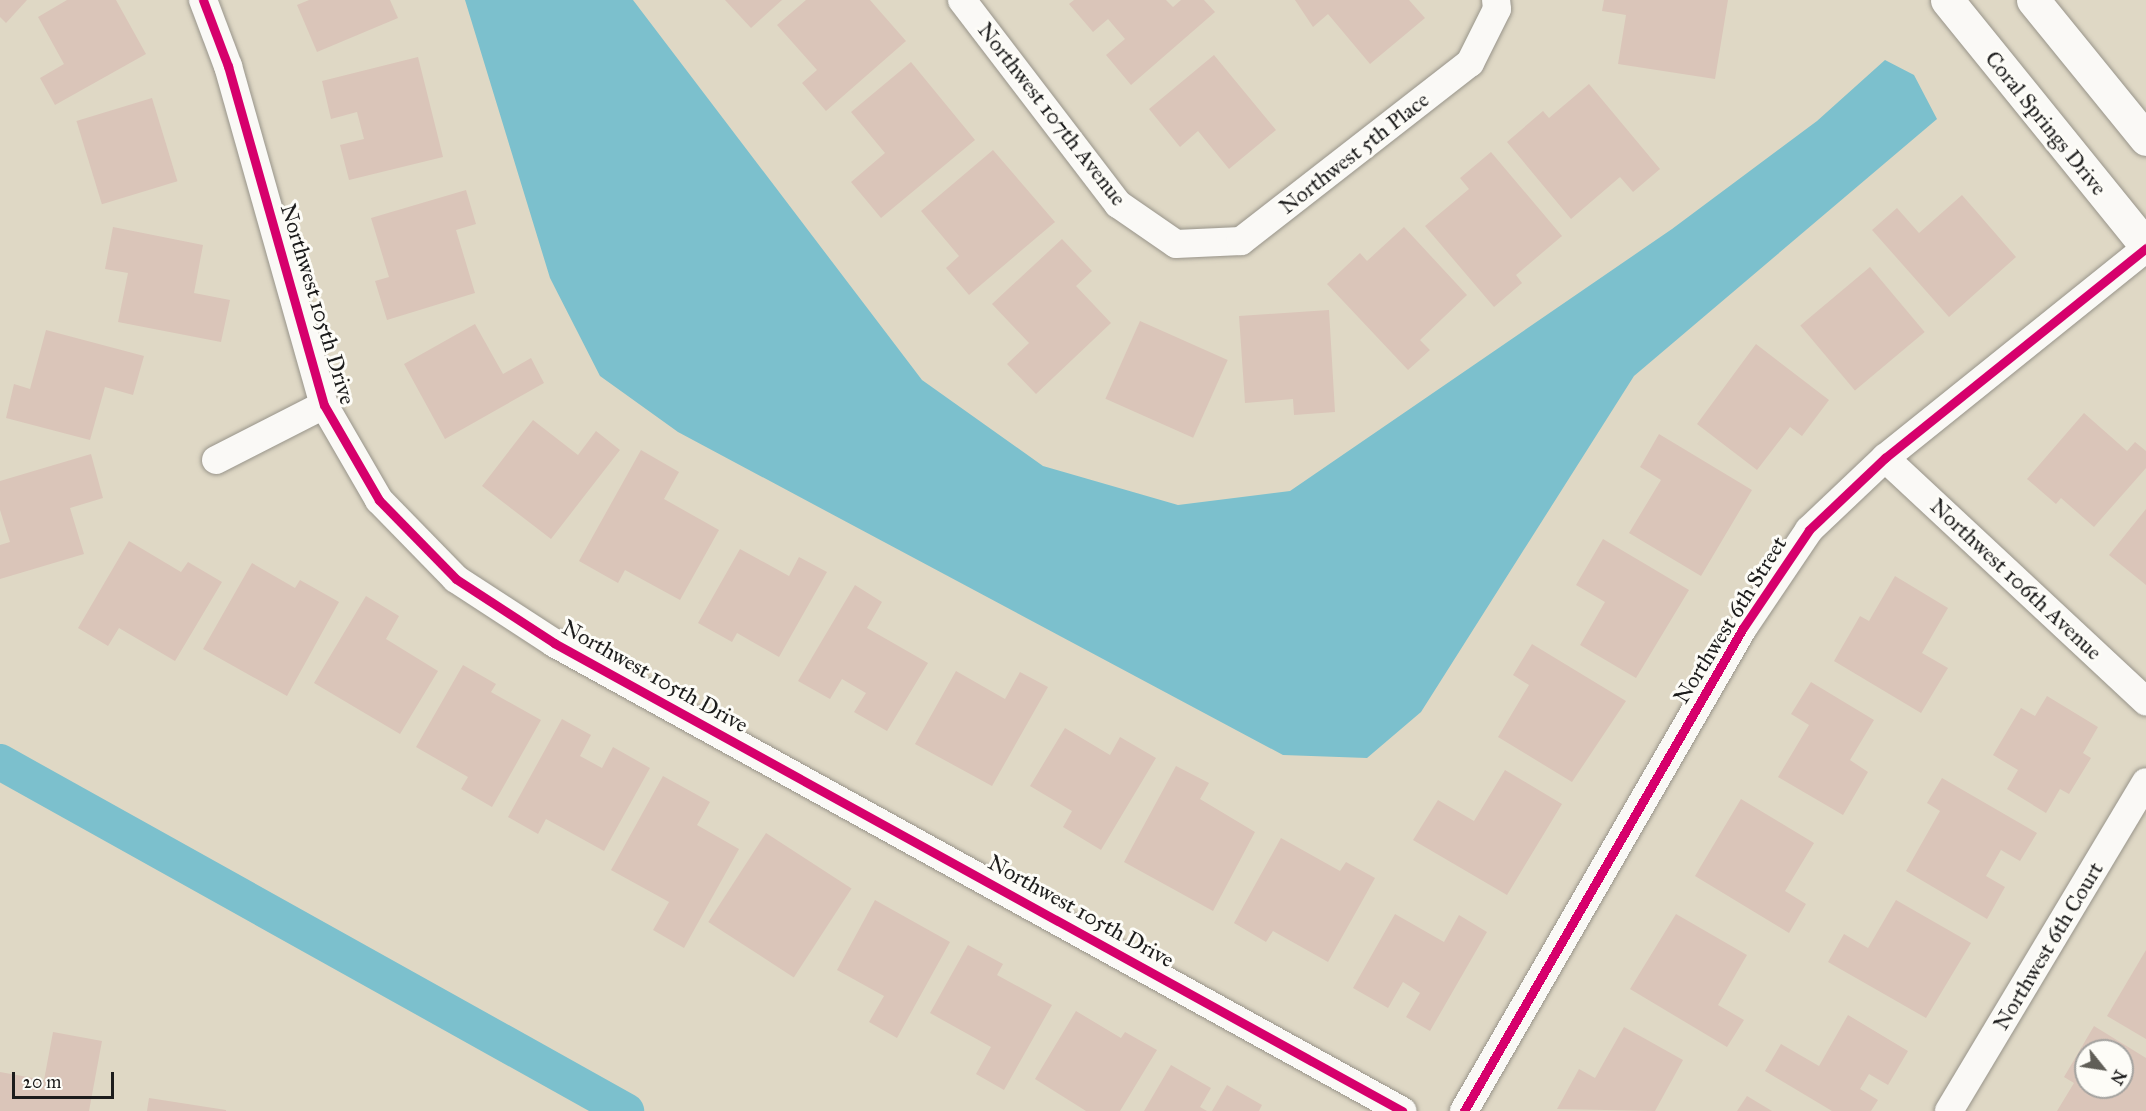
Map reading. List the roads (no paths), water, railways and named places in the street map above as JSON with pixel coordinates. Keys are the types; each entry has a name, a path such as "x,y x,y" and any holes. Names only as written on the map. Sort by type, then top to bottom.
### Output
{"main road":[{"name":"Coral Springs Drive","path":"1947,0 2146,247"},
{"path":"2034,0 2146,139"}],"street":[{"name":"Northwest 105th Drive","path":"203,0 228,66 324,405 379,500 456,579 554,642 1402,1111"},
{"name":"Northwest 107th Avenue","path":"962,0 1118,204 1176,244"},
{"name":"Northwest 5th Place","path":"1176,244 1241,240 1470,63 1497,5"},
{"name":"Northwest 6th Street","path":"1464,1111 1743,628 1809,530 1885,458 2146,247"},
{"path":"216,460 324,405"},
{"name":"Northwest 106th Avenue","path":"1885,458 2146,701"},
{"name":"Northwest 6th Court","path":"1949,1111 2146,782"}],"water":[{"path":"465,0 633,0 922,380 1043,466 1178,505 1290,491 1672,229 1817,121 1885,60 1914,75 1937,119 1634,376 1421,712 1367,758 1283,755 678,432 600,376 550,278"}],"waterway":[{"path":"0,762 626,1111"}]}
